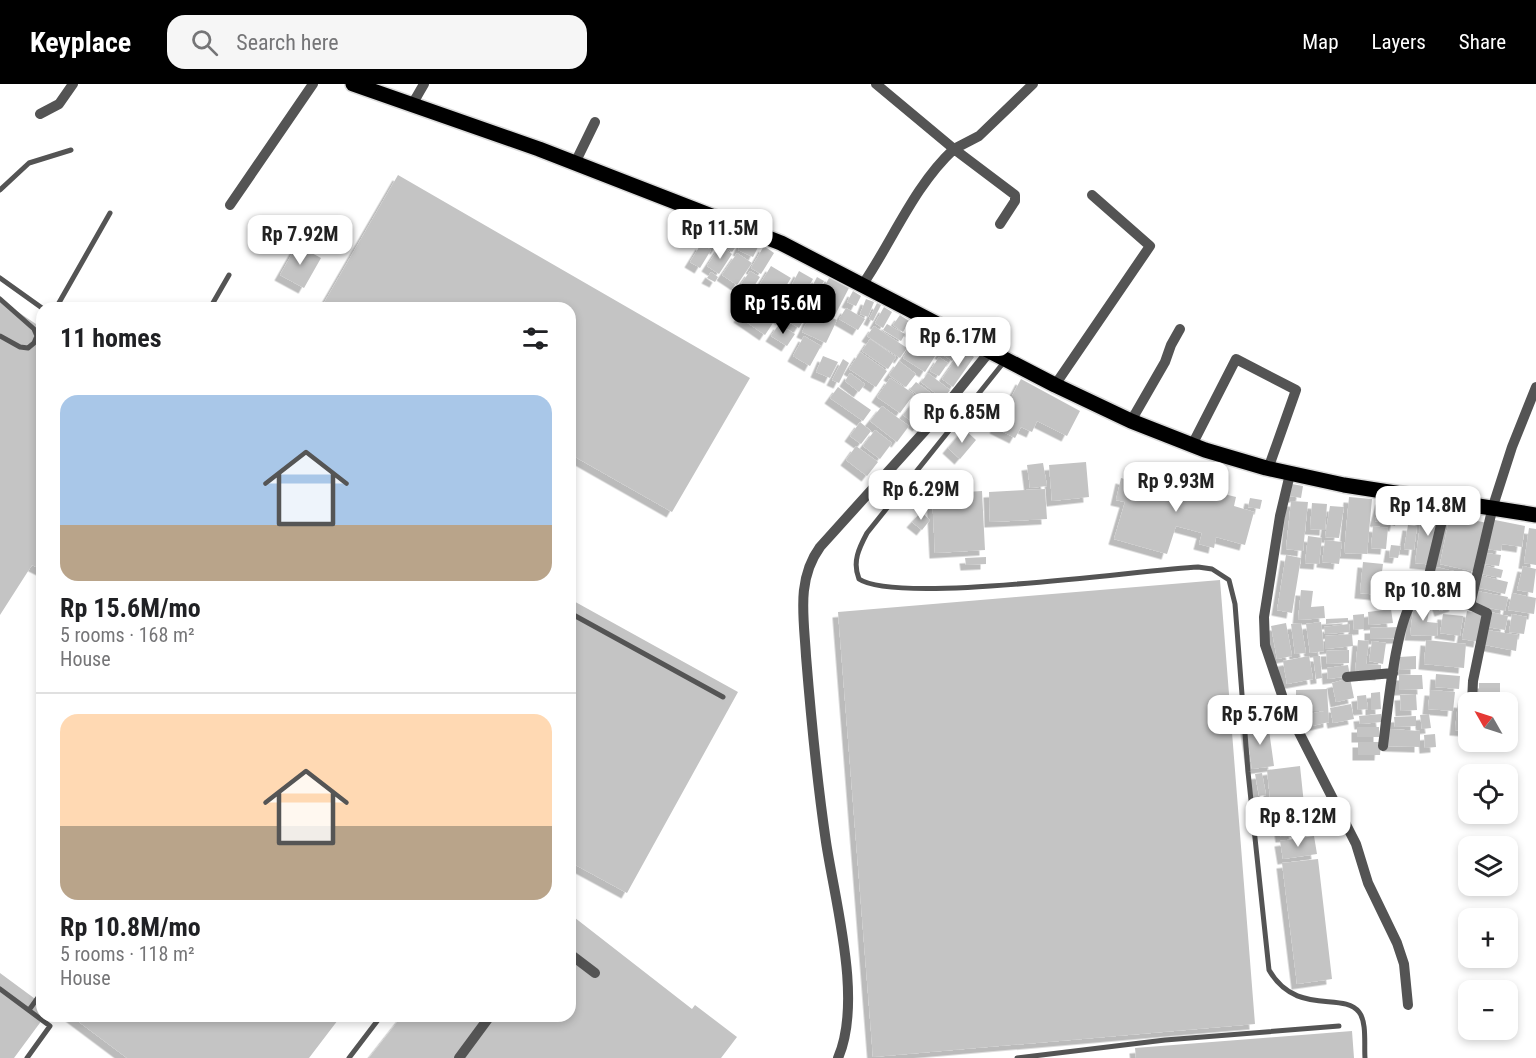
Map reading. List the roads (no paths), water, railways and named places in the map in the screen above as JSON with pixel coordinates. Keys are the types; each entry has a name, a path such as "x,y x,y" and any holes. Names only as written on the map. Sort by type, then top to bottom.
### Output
{"main road":[{"path":"353,84 413,103 575,163 781,243 1007,358 1055,385 1131,421 1192,445 1290,474 1493,506 1536,515"}],"street":[{"path":"40,114 59,104 73,84"},
{"path":"230,205 313,84"},
{"path":"413,103 424,84"},
{"path":"876,84 954,149 1015,195 1015,201 1000,224"},
{"path":"863,284 916,197 942,160 954,149 979,136 1033,84"},
{"path":"575,163 595,122"},
{"path":"1055,385 1150,246 1092,195"},
{"path":"1131,421 1165,362 1180,329"},
{"path":"838,1058 844,1036 847,986 840,920 826,842 817,764 803,611 804,580 807,568 820,547 931,424 990,351"},
{"path":"1192,445 1203,419 1236,359 1296,390 1268,469"},
{"path":"1470,604 1493,506 1512,447 1536,387"},
{"path":"1290,474 1280,516 1264,617 1265,645 1286,707 1356,844 1368,884 1397,943 1404,964 1408,1005"},
{"path":"1424,596 1447,500"},
{"path":"1383,746 1392,674 1408,605 1416,597 1424,596 1470,604 1487,613 1472,692"},
{"path":"1347,677 1392,674"},
{"path":"576,958 595,972"},
{"path":"459,1058 486,1022"}],"lane":[{"path":"0,190 29,163 71,150"},
{"path":"59,302 110,213"},
{"path":"213,302 229,275"},
{"path":"0,278 36,304"},
{"path":"0,298 34,329 36,334"},
{"path":"0,336 20,347 28,348 36,338"},
{"path":"1007,358 867,533 855,560 855,570 859,579 878,587 928,587 1007,584 1198,567 1212,569 1229,580 1235,604 1248,772 1269,970 1285,990 1301,998 1350,1006 1359,1010 1362,1019 1365,1058"},
{"path":"576,616 723,697"},
{"path":"0,989 36,1015"},
{"path":"29,1010 36,1000"},
{"path":"27,1058 50,1026 45,1022"},
{"path":"348,1058 376,1022"},
{"path":"1017,1058 1165,1040 1339,1026"}]}
